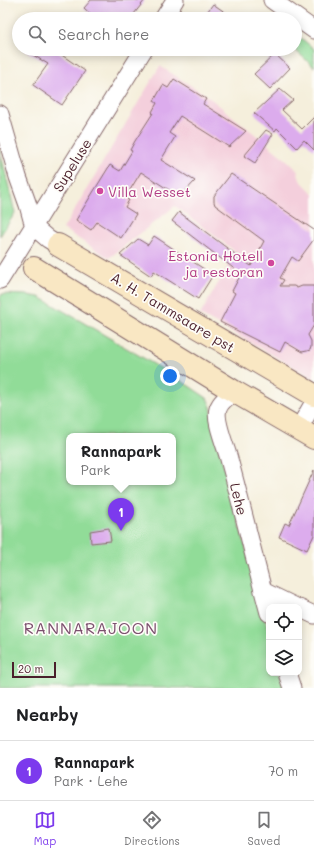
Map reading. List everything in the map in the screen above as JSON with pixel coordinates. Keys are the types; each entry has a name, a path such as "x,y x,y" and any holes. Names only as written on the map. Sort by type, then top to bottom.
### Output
{"street":[{"path":"167,12 175,0"},
{"path":"272,0 289,12"},
{"path":"302,21 314,30"},
{"name":"Supeluse","path":"0,280 140,56"},
{"path":"0,114 34,227"},
{"name":"A. H. Tammsaare pst","path":"34,227 48,239 314,395"},
{"path":"14,257 306,434 314,402"},
{"name":"Lehe","path":"235,392 223,400 218,410 218,420 267,604"},
{"path":"263,591 290,604"},
{"path":"302,610 314,615"},
{"path":"288,676 292,688"}],"shaded area":[{"path":"160,66 206,95 288,161 297,170 300,180 314,194 314,378 200,315 236,252 175,206 109,258 63,229"}],"green space":[{"path":"302,39 314,49 314,67 302,56"},
{"path":"0,150 15,213 0,236"},
{"path":"2,294 39,297 174,376 207,398 211,407 216,438 266,623 266,676 281,676 284,688 0,688 0,297"}],"building":[{"path":"91,0 145,0 136,12 88,12 84,8"},
{"path":"213,4 225,12 207,12"},
{"path":"35,56 63,56 85,71 62,105 33,85 48,64"},
{"path":"273,56 277,56 290,68 270,89 254,74"},
{"path":"174,79 206,99 203,104 246,131 229,147 180,116 169,133 175,137 161,160 195,181 180,197 141,172 125,198 129,200 125,207 136,214 121,238 97,222 91,230 76,220 110,165 120,171 132,151 130,150 135,141 153,113 152,112 157,103 154,101 163,85 168,88"},
{"path":"280,89 293,100 282,110 302,129 314,117 314,150 304,140 297,148 277,128 275,131 254,113"},
{"path":"266,130 273,134 255,163 244,156"},
{"name":"Estonia Hotell ja restoran","path":"231,174 314,230 314,239 298,261 292,257 280,278 284,280 280,286 294,286 297,288 302,286 314,286 314,325 308,335 311,341 310,350 302,352 285,342 280,352 220,322 235,293 232,291 241,274 172,221 179,212 251,266 264,241 215,205 214,202 214,196"},
{"path":"154,236 213,275 198,299 154,271 151,276 120,255 138,239 148,245"},
{"path":"314,470 314,535 307,550 279,537 285,523 289,525"},
{"path":"109,528 111,541 91,543 90,531"}],"place":[{"name":"Villa Wesset","path":"100,191"},
{"name":"Estonia Hotell ja restoran","path":"271,263"},
{"name":"Rannapark","path":"121,531"}],"district":[{"name":"RANNARAJOON","path":"91,627"}]}
